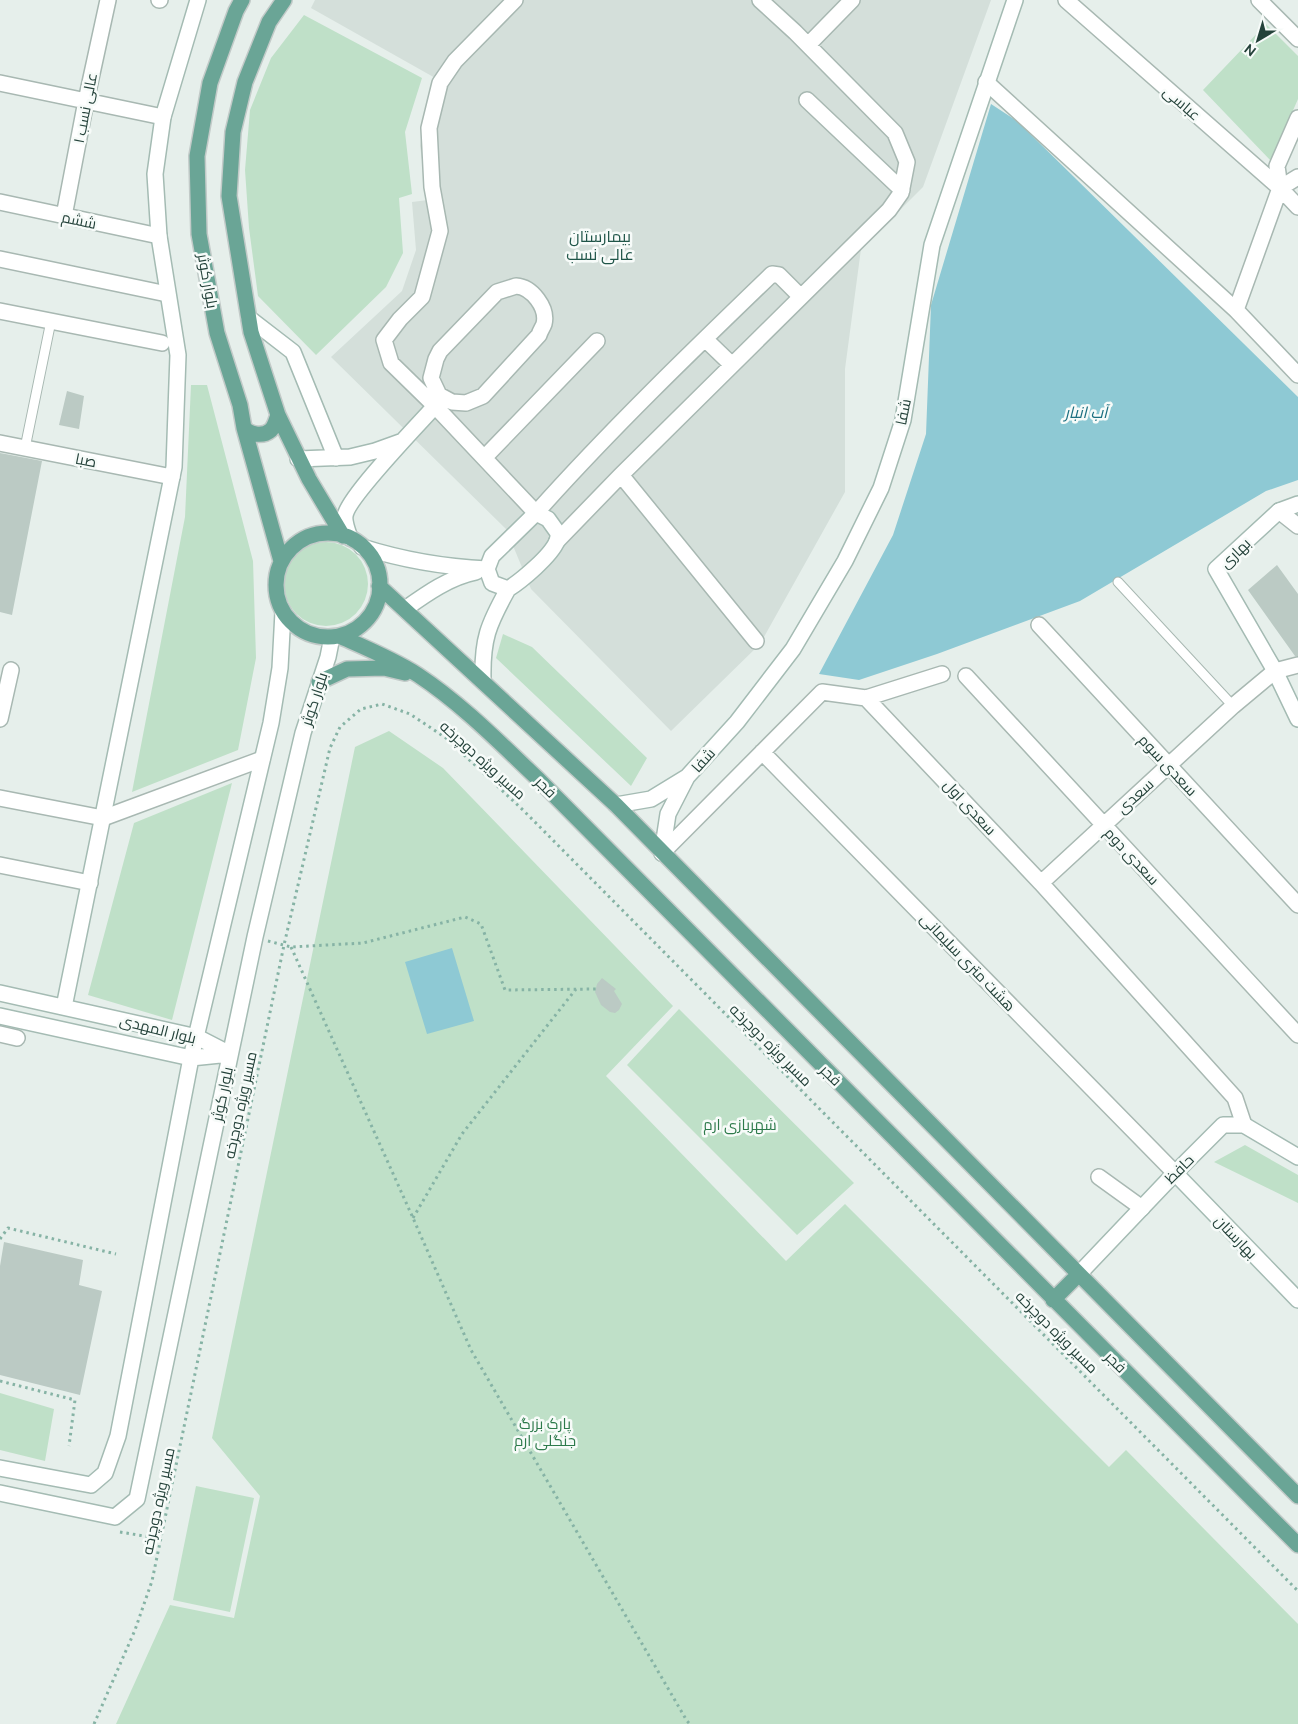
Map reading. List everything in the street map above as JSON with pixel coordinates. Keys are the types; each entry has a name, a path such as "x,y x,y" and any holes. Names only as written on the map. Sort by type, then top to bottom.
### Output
{"main road":[{"name":"بلوار کوثر","path":"242,0 236,10 210,83 197,156 199,234 218,333 240,405 244,428 281,561"},
{"path":"284,0 269,22 245,82 233,132 229,196 251,332 278,415 298,459 352,540 372,558 378,571 380,586 376,603 368,618 355,630 335,637 318,636 304,632 292,624 283,612 276,596 281,561 290,549 301,540 314,535 328,533 352,540"},
{"path":"244,428 249,433 267,433 274,426 278,415"},
{"path":"380,586 484,680 616,804 662,853 1298,1496"},
{"name":"فجر","path":"335,637 392,660 419,676 458,705 539,780 1298,1545"},
{"path":"320,682 347,669 384,668 419,676"},
{"path":"1053,1300 1078,1274"}],"street":[{"name":"عالی نسب ۱","path":"64,216 108,0"},
{"path":"64,1007 174,467 178,355 159,236 155,174 163,117 198,0"},
{"path":"515,0 455,61 440,83 429,128 432,187 440,231 422,297 400,319 384,340 391,363 435,406 536,513 548,519 558,533 557,541"},
{"path":"484,680 484,645 488,626 508,589 521,580 621,475 890,210 902,190 907,162 895,133 808,45 760,0"},
{"path":"808,45 852,0"},
{"name":"شفا","path":"687,777 737,722 793,649 846,561 881,488 902,420 932,245 1015,0"},
{"name":"عباسی","path":"1066,0 1280,188 1298,207"},
{"path":"1259,0 1298,39"},
{"path":"0,82 163,117"},
{"path":"986,82 1236,310 1298,375"},
{"path":"807,100 902,190"},
{"path":"1236,310 1280,188 1277,166 1298,118"},
{"path":"1280,188 1298,177"},
{"name":"ششم","path":"0,202 159,236"},
{"path":"0,259 167,294"},
{"path":"508,589 492,583 487,569 492,556 705,338 772,274 780,275 801,297"},
{"path":"435,406 431,378 440,352 497,292 516,286 523,286 542,306 544,322 539,335 483,396 466,403 452,402 435,406 382,464 350,504 344,516 352,540 384,554 421,563 487,569"},
{"path":"0,311 162,343"},
{"path":"249,318 293,352 336,458"},
{"path":"705,338 732,365"},
{"path":"484,458 598,342"},
{"path":"431,378 439,395 452,402"},
{"path":"298,459 350,457 404,441"},
{"name":"صبا","path":"0,443 172,477"},
{"path":"621,475 756,641"},
{"name":"بهاری","path":"1276,671 1216,569 1280,511 1298,504"},
{"path":"1280,511 1298,526"},
{"path":"405,609 452,580 487,569"},
{"path":"0,1468 90,1485 105,1474 118,1436 192,1058 271,723 280,668 283,612"},
{"name":"سعدی سوم","path":"1039,625 1298,905"},
{"name":"بلوار کوثر","path":"89,1512 115,1517 137,1499 255,938 303,733 335,637"},
{"path":"1298,665 1276,671 1298,719"},
{"path":"0,719 11,670"},
{"name":"سعدی","path":"1041,882 1233,706 1276,671"},
{"path":"662,853 822,692 866,698 942,674"},
{"name":"سعدی دوم","path":"966,676 1298,1036"},
{"name":"سعدی اول","path":"866,698 1041,882 1235,1098 1244,1125"},
{"name":"هشت متری سلیمانی","path":"762,752 1175,1173"},
{"path":"0,798 103,818 262,759"},
{"path":"616,804 651,799 687,777"},
{"path":"662,853 668,814 687,777"},
{"path":"0,865 90,883"},
{"name":"بلوار المهدی","path":"0,993 197,1037 230,1054"},
{"name":"بلوار المهدی","path":"0,1016 192,1058 230,1054"},
{"path":"0,1034 17,1038"},
{"name":"حافظ","path":"1078,1274 1223,1125 1244,1125"},
{"path":"1244,1125 1298,1158"},
{"name":"بهارستان","path":"1175,1173 1298,1300"},
{"path":"1100,1177 1142,1208"},
{"path":"0,1493 89,1512 90,1485"}],"lane":[{"path":"25,448 51,321"},
{"path":"1118,582 1233,706"}],"path":[{"name":"مسیر ویژه دوچرخه","path":"94,1724 135,1630 152,1581 284,945 330,748 340,727 361,709 382,704 410,714 446,738 524,811 1298,1591"},
{"path":"255,938 291,947 363,943 465,917 481,924 505,990 596,989"},
{"path":"291,947 471,1350 676,1704 690,1724"},
{"path":"413,1218 462,1134 576,989"},
{"path":"0,1239 8,1228 116,1254"},
{"path":"0,1381 75,1400 69,1446"}],"shaded area":[{"path":"315,0 991,0 923,187 861,249 845,369 845,492 760,644 671,731 531,589 506,529 331,357 402,291 416,250 412,202 428,200 420,146 427,103 437,79 311,8"}],"green space":[{"path":"304,15 422,78 405,132 412,194 399,198 403,253 386,287 316,355 258,296 249,228 245,170 250,110 271,58"},
{"path":"1266,24 1298,56 1298,99 1271,161 1203,90"},
{"path":"191,385 207,385 253,561 256,658 238,750 132,792 185,517"},
{"path":"318,542 334,542 350,549 361,560 368,576 365,600 356,614 350,619 334,626 318,626 302,619 291,608 284,592 284,576 291,560 302,549"},
{"path":"503,634 532,647 647,758 631,786 496,658"},
{"name":"پارک بزرگ جنگلی ارم","path":"389,731 443,768 673,1006 606,1076 786,1261 845,1204 1109,1467 1126,1450 1298,1624 1298,1724 116,1724 170,1605 234,1618 260,1496 212,1438 355,747"},
{"path":"232,783 172,1020 88,995 134,823"},
{"name":"شهربازی ارم","path":"679,1009 854,1183 797,1235 627,1065"},
{"path":"1245,1145 1298,1175 1298,1203 1214,1162"},
{"path":"0,1393 54,1409 45,1461 0,1450"},
{"path":"196,1486 254,1498 230,1612 173,1600"}],"water":[{"name":"آب انبار","path":"991,104 1017,121 1298,397 1298,480 1266,491 1080,601 937,654 859,680 819,674 893,535 926,434 931,305"},
{"path":"452,948 474,1021 427,1034 405,962"}],"building":[{"path":"67,391 84,396 79,429 59,425"},
{"path":"0,453 42,461 12,615 0,612"},
{"path":"1277,565 1298,594 1298,656 1295,656 1248,590"},
{"path":"602,978 616,989 614,991 622,1004 615,1013 610,1012 601,1005 595,992 597,984"},
{"path":"4,1242 83,1260 79,1285 102,1291 80,1395 0,1375 0,1266"}],"district":[{"name":"بیمارستان عالی نسب","path":"600,245"}]}
